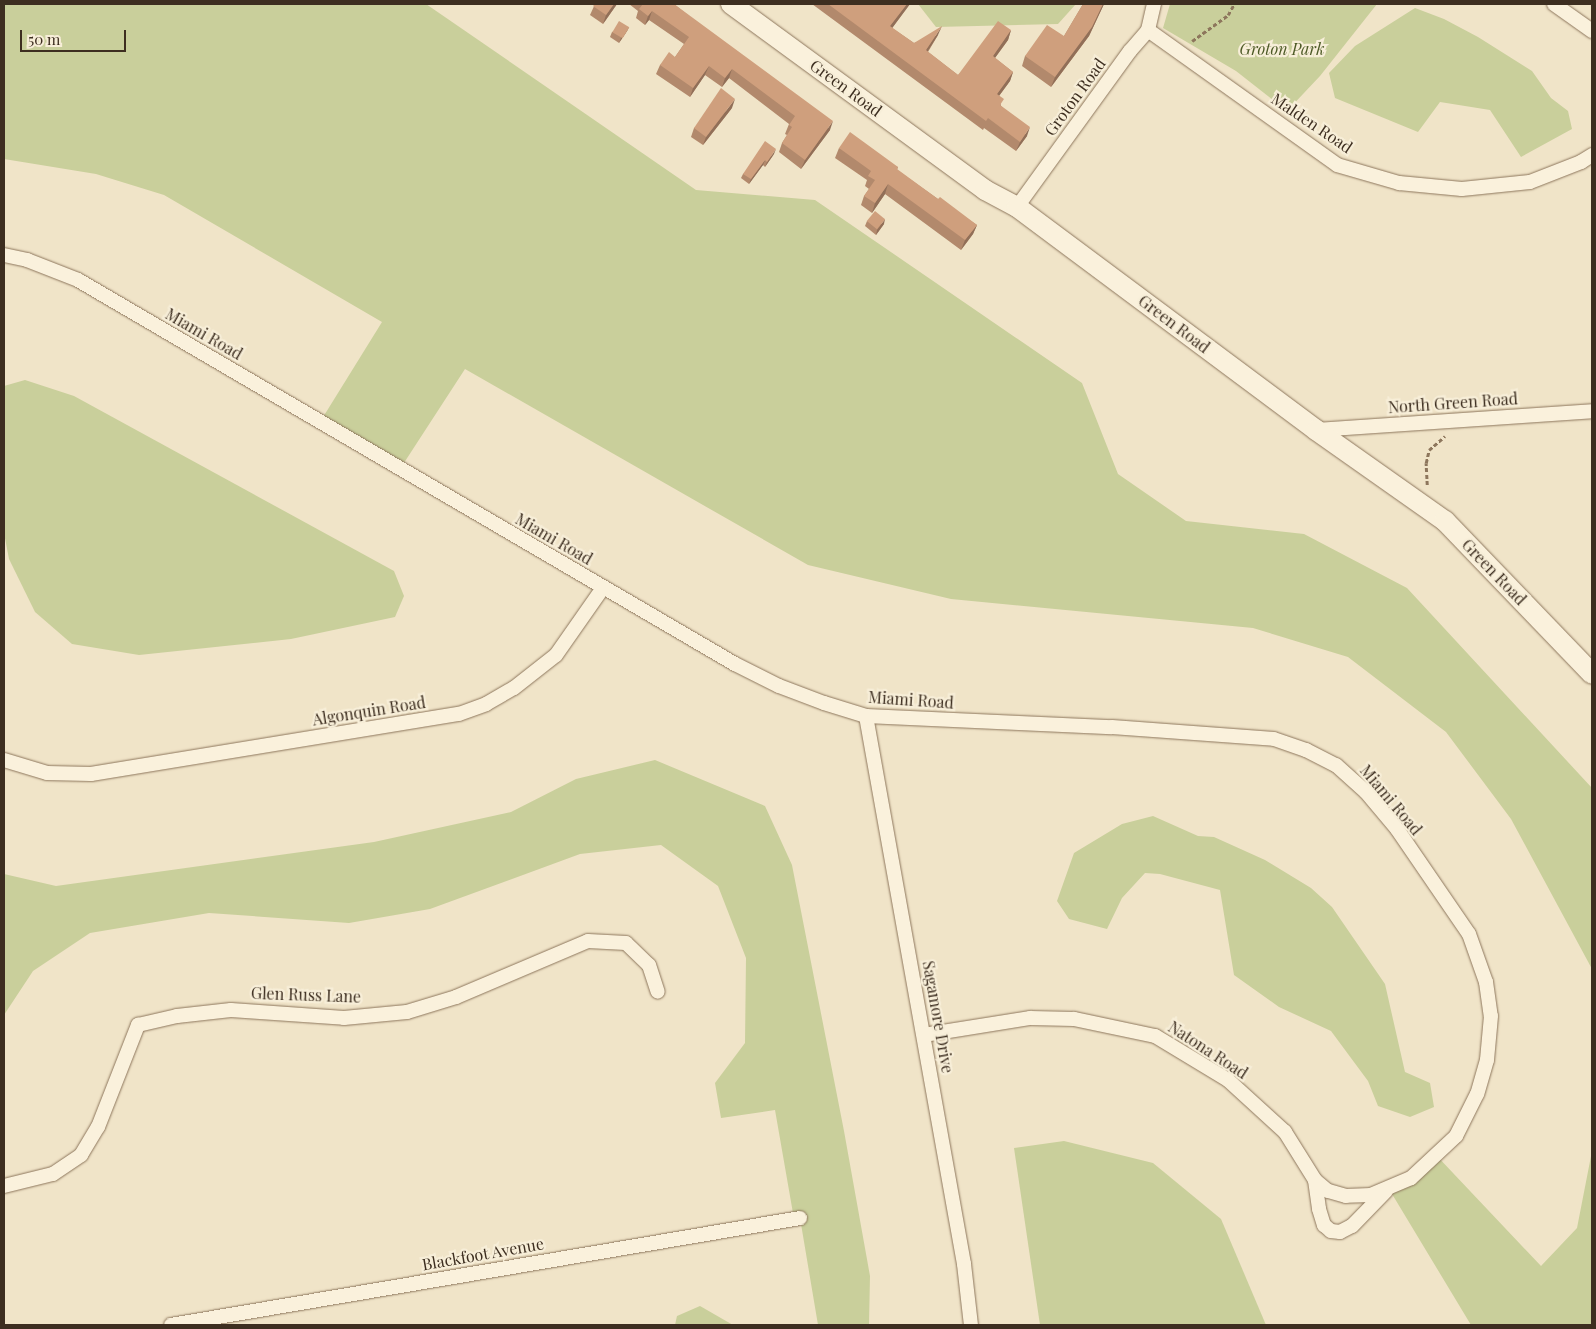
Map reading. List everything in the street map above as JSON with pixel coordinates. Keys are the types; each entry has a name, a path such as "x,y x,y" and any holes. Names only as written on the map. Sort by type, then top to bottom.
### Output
{"main road":[{"name":"Green Road","path":"731,4 985,190 1016,207 1316,430 1445,521 1592,674"}],"street":[{"name":"Groton Road","path":"1016,207 1130,51 1148,30 1154,4"},
{"path":"1554,4 1592,31"},
{"name":"Malden Road","path":"1148,30 1337,165 1399,183 1462,189 1530,182 1581,162 1592,155"},
{"name":"Miami Road","path":"4,256 27,260 78,280 735,664 779,686 824,704 866,716 1112,727 1274,739 1306,750 1336,765 1366,792 1396,829 1468,934 1486,982 1491,1016 1487,1060 1477,1094 1456,1136 1411,1178 1371,1195"},
{"name":"North Green Road","path":"1316,430 1592,411"},
{"name":"Algonquin Road","path":"4,760 47,773 91,774 459,714 486,704 514,688 556,655 603,588"},
{"name":"Sagamore Drive","path":"866,716 964,1264 970,1325"},
{"name":"Glen Russ Lane","path":"4,1186 53,1174 81,1155 98,1127 138,1025 177,1016 231,1010 344,1018 407,1012 456,997 588,941 626,943 650,965 658,992"},
{"name":"Natona Road","path":"924,1035 1030,1018 1074,1019 1155,1036 1228,1080 1285,1132 1315,1180 1328,1191 1346,1196 1371,1195"},
{"name":"Natona Road","path":"1315,1180 1319,1209 1324,1225 1331,1231 1340,1232 1352,1226 1389,1188"},
{"name":"Blackfoot Avenue","path":"171,1325 800,1218"}],"path":[{"path":"1192,40 1228,15 1234,4"},
{"path":"1427,485 1426,463 1429,450 1444,436"}],"green space":[{"path":"4,4 426,4 696,190 815,200 1082,383 1118,474 1186,521 1304,534 1407,588 1592,788 1592,969 1511,819 1446,732 1348,657 1253,628 951,599 808,565 465,369 400,469 320,422 382,322 164,195 96,174 4,159"},
{"path":"918,4 1076,4 1058,24 936,27"},
{"name":"Groton Park","path":"1170,4 1377,4 1320,76 1287,111 1236,71 1163,28"},
{"path":"1415,8 1444,19 1478,37 1532,71 1551,98 1568,111 1572,129 1521,157 1490,110 1440,102 1418,132 1335,98 1329,73 1355,46"},
{"path":"25,380 74,396 394,571 404,596 395,617 291,639 139,655 72,644 35,612 9,559 4,533 4,386"},
{"path":"655,760 765,806 792,865 870,1276 869,1325 818,1325 800,1218 794,1219 775,1110 721,1118 715,1083 745,1043 746,958 718,886 661,845 580,854 430,909 349,923 209,913 90,933 33,971 4,1015 4,874 56,886 374,842 511,812 576,779"},
{"path":"1153,816 1198,836 1214,837 1265,860 1311,888 1332,907 1385,984 1405,1072 1430,1083 1434,1107 1410,1117 1378,1106 1368,1081 1331,1031 1279,1007 1234,975 1220,890 1160,874 1145,873 1122,898 1107,929 1069,919 1057,901 1074,853 1122,824"},
{"path":"1064,1141 1153,1163 1221,1219 1266,1325 1040,1325 1014,1148"},
{"path":"1592,1151 1592,1325 1471,1325 1389,1189 1436,1155 1541,1266 1577,1228"},
{"path":"700,1306 733,1325 675,1325 677,1316"}],"building":[{"path":"595,4 614,4 606,15 593,6"},
{"path":"643,4 674,4 833,121 805,160 782,143 792,127 789,125 795,116 732,69 725,78 709,66 693,88 660,65 669,52 675,57 689,37 652,11 648,16 639,9"},
{"path":"828,4 907,4 890,26 914,43 942,26 926,50 958,75 998,21 1011,30 993,56 1013,72 997,94 1004,99 1000,105 1030,127 1020,142 988,118 986,121"},
{"path":"1083,4 1103,4 1092,27 1055,77 1025,56 1047,25 1064,36"},
{"path":"619,21 629,27 623,38 612,32"},
{"path":"721,88 735,99 706,137 694,128"},
{"path":"850,132 898,167 897,169 938,199 940,197 977,225 965,240 888,184 875,203 864,196 875,180 868,176 871,171 839,148"},
{"path":"765,141 776,149 751,179 743,174"},
{"path":"875,211 885,219 877,229 867,221"}]}
